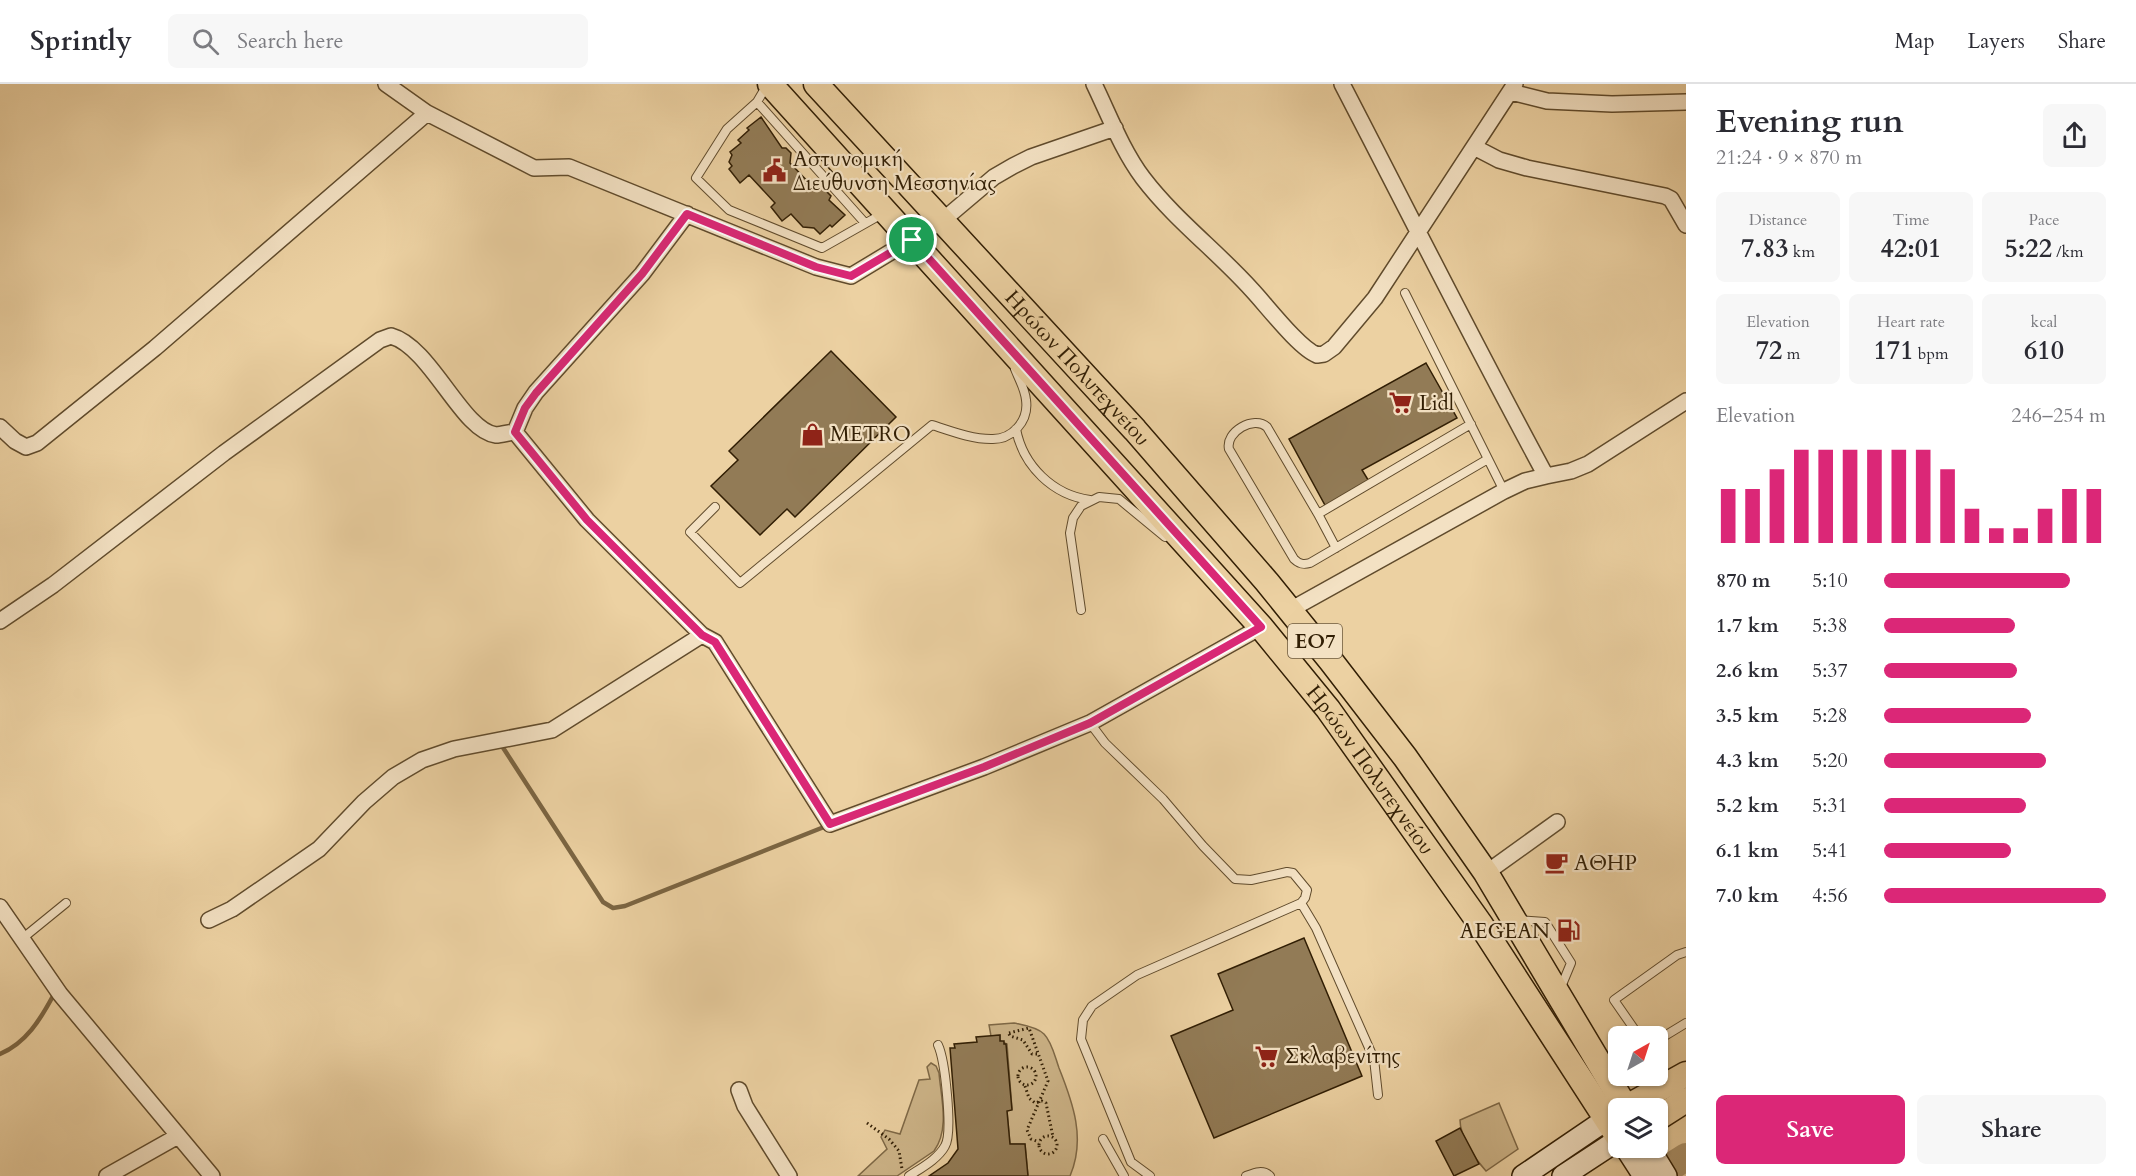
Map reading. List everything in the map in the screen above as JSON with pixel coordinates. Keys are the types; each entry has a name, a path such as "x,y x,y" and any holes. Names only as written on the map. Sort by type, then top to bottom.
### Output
{"main road":[{"name":"Ηρώων Πολυτεχνείου","path":"816,84 1135,430 1290,610 1405,757 1486,873 1558,994 1610,1098"},
{"name":"Ηρώων Πολυτεχνείου","path":"765,90 876,218 912,240 1261,627 1328,709 1502,957 1608,1103"},
{"path":"1651,1098 1686,1074"},
{"path":"1668,1112 1686,1100"},
{"path":"1523,1176 1608,1126"},
{"path":"1563,1176 1608,1131"},
{"path":"1639,1158 1666,1176"}],"street":[{"path":"386,84 427,113 534,168 569,167 816,267 851,276 942,221 994,177 1031,156 1115,128"},
{"path":"1094,84 1127,153 1142,177 1166,206 1190,232 1239,276 1301,344 1314,354 1321,355 1329,351 1350,330 1389,278 1513,88 1546,101 1659,104 1686,102"},
{"path":"1342,84 1491,375 1546,476"},
{"path":"0,426 15,441 26,447 37,443 155,348 427,113"},
{"path":"1474,147 1499,160 1527,168 1665,196 1671,199 1686,225"},
{"path":"515,432 525,408 536,393 642,274 687,214"},
{"path":"0,621 54,585 224,453 380,340 391,336 411,345 469,416 482,427 496,435 515,432"},
{"path":"1290,610 1504,491 1525,481 1571,471 1588,464 1686,401"},
{"path":"515,432 587,520 702,635 715,642 830,824 984,767 1090,723 1261,627"},
{"path":"209,920 232,909 319,849 363,802 393,777 422,760 454,749 552,730 702,635"},
{"path":"1486,873 1557,822"},
{"path":"0,907 56,989 212,1176"},
{"path":"739,1090 745,1106 789,1176"},
{"path":"107,1176 178,1136"}],"lane":[{"path":"765,90 726,129 696,178 729,210 822,248 876,218"},
{"path":"1405,292 1504,491"},
{"path":"715,507 690,532 740,583 932,425 963,435 987,439 1003,437 1016,429 1024,417 1027,402 1004,343"},
{"path":"1336,548 1267,427 1262,423 1251,423 1229,437 1229,449 1294,559 1304,565 1336,548 1488,459"},
{"path":"1318,514 1470,424"},
{"path":"1016,429 1024,454 1039,474 1061,491 1090,500"},
{"path":"1081,610 1070,528 1075,514 1090,500 1105,496 1123,501 1170,542"},
{"path":"1179,549 1238,601"},
{"path":"1090,723 1105,743 1163,799 1235,879 1251,880 1287,872 1293,873 1307,890 1301,903 1137,975 1092,1006 1083,1020 1081,1039 1131,1162 1150,1176"},
{"path":"23,938 66,903"},
{"path":"1301,903 1316,928 1374,1059 1378,1095"},
{"path":"1632,1026 1614,1000 1677,955 1686,952"},
{"path":"1668,1034 1686,1023"},
{"path":"909,1176 937,1156 947,1142 948,1126 943,1064 938,1045"},
{"path":"1103,1139 1124,1176"},
{"path":"1245,1176 1258,1172 1268,1173 1270,1176"}],"path":[{"path":"1039,1054 1032,1054 1023,1040 1010,1036 1010,1033 1029,1028 1039,1054 1048,1081 1027,1130 1031,1139 1039,1142"},
{"path":"1025,1086 1031,1085 1036,1080 1035,1071 1028,1067 1020,1070 1018,1074 1020,1082 1025,1086 1030,1100 1035,1103 1039,1101 1046,1103 1057,1148 1052,1153 1044,1153 1041,1151 1039,1142"},
{"path":"867,1123 889,1139 899,1151 904,1176"},
{"path":"1039,1142 1045,1136 1053,1137"}],"shaded area":[{"path":"1014,1023 1041,1032 1047,1037 1053,1050 1076,1121 1077,1148 1070,1176 1028,1176 1025,1144 1010,1144 1007,1111 1012,1109 1007,1044 1000,1041 1000,1035 991,1036 989,1025"},
{"path":"931,1063 936,1066 939,1073 943,1113 942,1133 934,1151 897,1176 858,1176 887,1149 881,1137 885,1130 900,1134 919,1080 930,1079 927,1067"},
{"path":"1499,1103 1518,1149 1486,1171 1465,1140 1460,1120"}],"building":[{"path":"761,117 782,148 786,148 791,153 790,163 815,189 823,188 831,196 829,200 845,215 820,234 814,228 803,227 791,214 782,221 771,207 775,203 749,175 740,183 729,169 732,166 729,162 732,155 730,152 741,143 738,140 749,130 747,128"},
{"name":"METRO","path":"831,351 896,417 795,517 787,509 760,535 711,486 738,460 729,451"},
{"path":"1426,363 1457,418 1362,470 1370,483 1326,507 1289,439"},
{"name":"Σκλαβενίτης","path":"1304,938 1362,1076 1214,1138 1171,1036 1233,1010 1218,974"},
{"path":"1000,1035 1000,1041 1006,1044 1012,1110 1007,1111 1010,1144 1025,1144 1028,1176 929,1176 948,1163 958,1149 950,1048 955,1048 954,1044 977,1042 976,1037"},
{"path":"1460,1128 1479,1164 1454,1176 1436,1141"}],"waterway":[{"path":"500,743 603,902 613,908 625,906 829,825"},
{"path":"0,1054 25,1037 53,996"},
{"path":"1656,1176 1686,1157"}],"place":[{"name":"Αστυνομική Διεύθυνση Μεσσηνίας","path":"775,171"},
{"name":"Lidl","path":"1401,403"},
{"name":"METRO","path":"812,434"},
{"name":"ΑΘΗΡ","path":"1556,863"},
{"name":"AEGEAN","path":"1568,931"},
{"name":"Σκλαβενίτης","path":"1267,1056"}],"route":[{"path":"687,214 816,267 851,276 912,240 1261,627 1090,723 984,767 830,824 715,642 702,635 587,520 515,432 525,408 536,393 642,274 687,214"}]}
